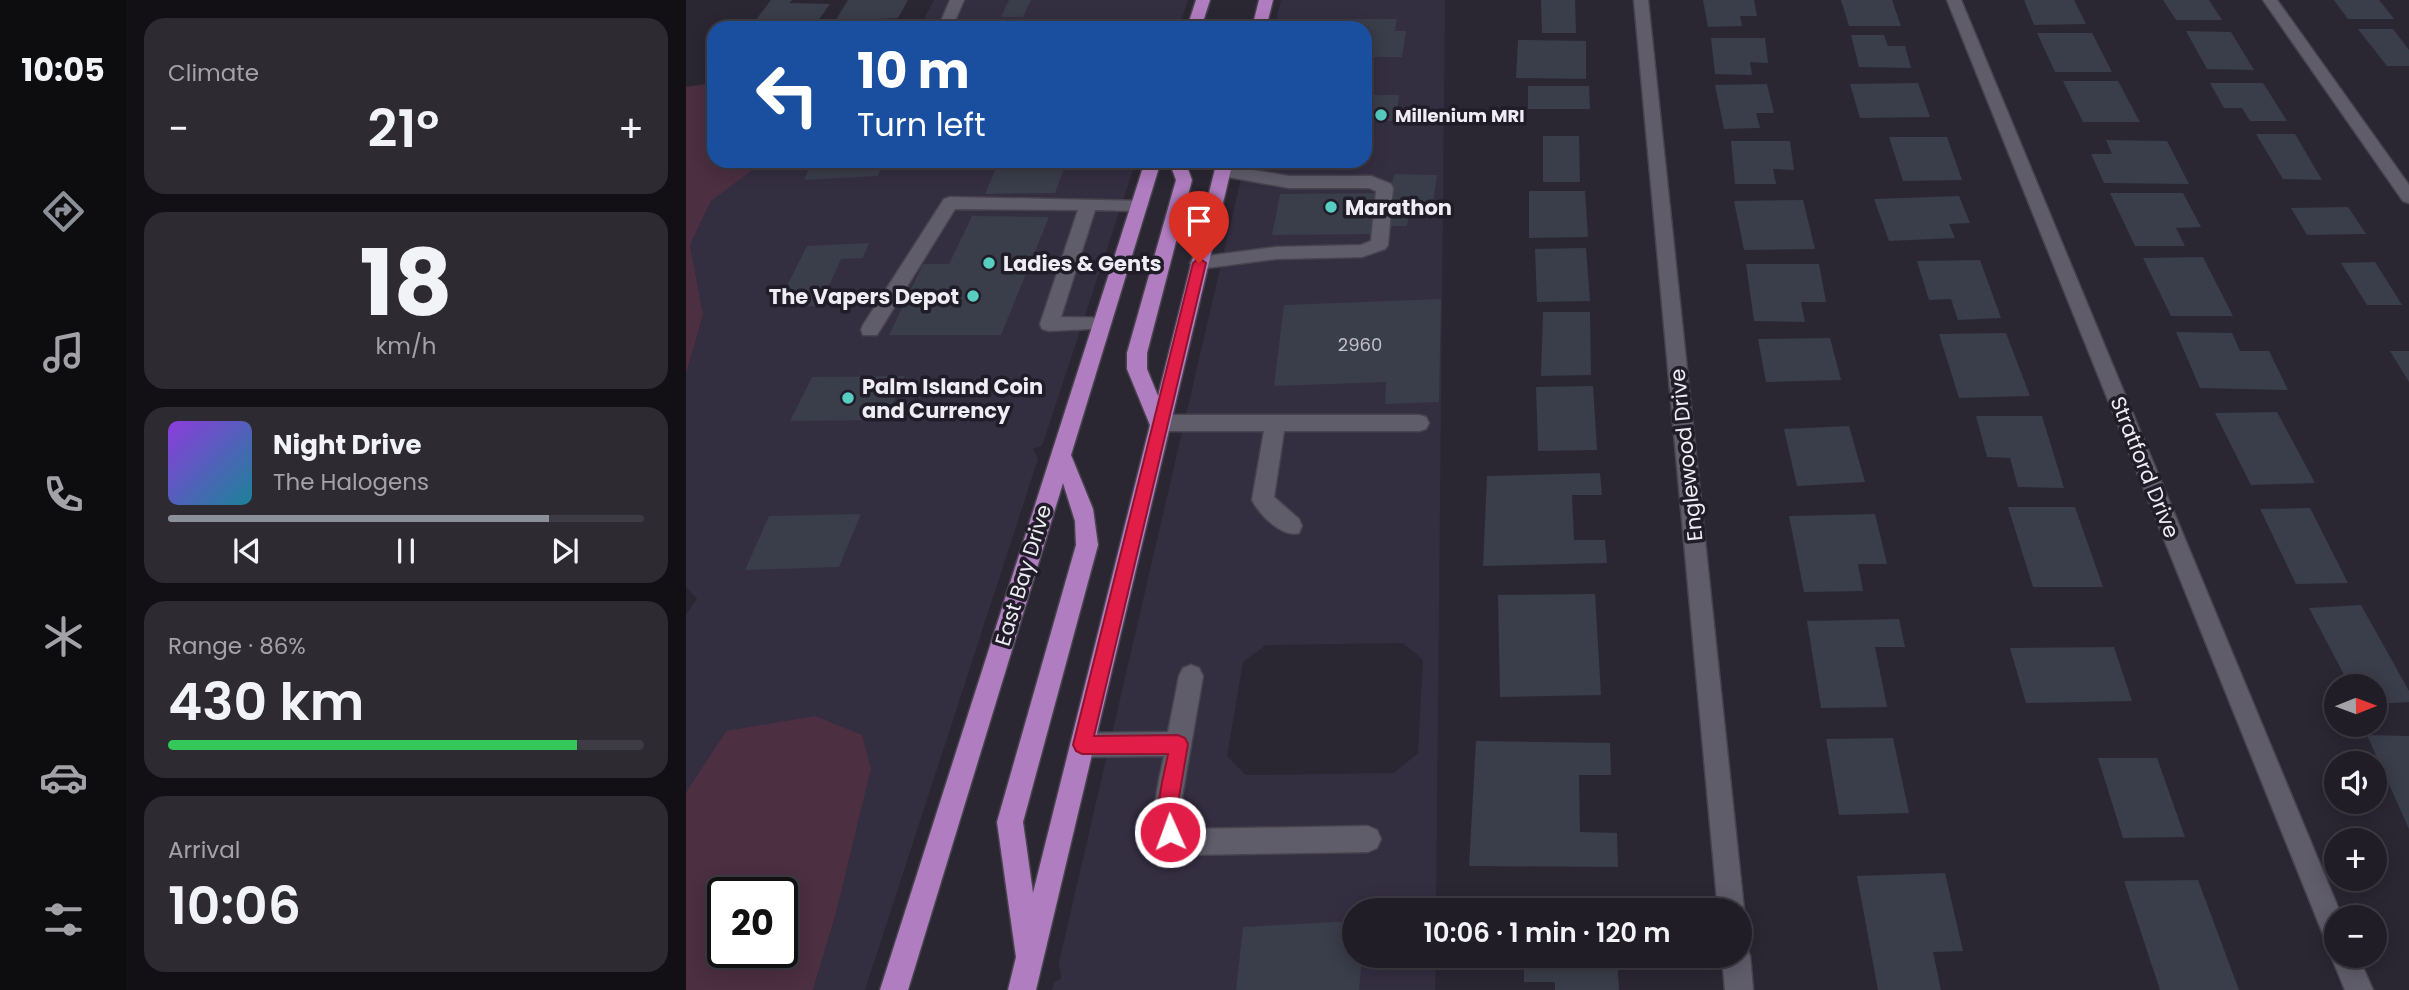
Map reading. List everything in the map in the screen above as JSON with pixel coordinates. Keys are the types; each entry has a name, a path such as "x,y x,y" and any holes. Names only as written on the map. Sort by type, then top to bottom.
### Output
{"main road":[{"path":"1196,21 1203,0"},
{"path":"1261,21 1266,0"},
{"name":"East Bay Drive","path":"894,990 1151,168"},
{"path":"1159,423 1137,369 1137,353 1184,180 1180,168"},
{"path":"1022,990 1223,168"},
{"path":"1029,963 1010,822 1087,545 1088,523 1082,502 1061,455"}],"street":[{"path":"948,21 957,0"},
{"name":"Englewood Drive","path":"1641,0 1730,898"},
{"name":"Stratford Drive","path":"1954,0 2324,905"},
{"path":"2270,0 2409,197"},
{"path":"1199,263 1278,244 1338,243 1362,251 1379,245 1385,188 1371,182 1345,188 1288,188 1230,168"},
{"path":"870,330 950,203 1139,205"},
{"path":"1089,204 1049,324 1102,323"},
{"path":"1159,423 1419,423"},
{"path":"1275,424 1263,500 1291,526"},
{"path":"1191,676 1167,809 1170,832 1185,842 1368,839"},
{"path":"1082,745 1178,744"},
{"path":"1737,968 1739,990"},
{"path":"2350,968 2359,990"}],"shaded area":[{"path":"934,0 1188,0 1181,21 923,21"},
{"path":"1281,0 1445,0 1436,898 1342,898 1342,968 1436,968 1435,990 1052,990 1054,982 1061,979 1059,962 1243,168 1372,168 1372,21 1276,21","holes":["1403,643 1423,660 1418,753 1394,773 1246,775 1227,756 1243,662 1266,645"]},
{"path":"707,84 707,168 755,168 711,201 690,245 703,315 686,374 686,87"},
{"path":"754,168 1134,168 1042,446 1033,449 1038,459 865,990 813,990 836,913 871,769 726,731 686,792 686,615 697,598 686,587 686,374 703,315 690,245 711,201"},
{"path":"815,716 862,735 871,769 836,913 813,990 686,990 686,792 726,731"}],"building":[{"path":"771,0 830,4 818,21 755,21"},
{"path":"848,0 908,0 898,18 835,21"},
{"path":"1009,0 1031,0 1023,17 1001,17"},
{"path":"1541,0 1575,0 1576,33 1542,33"},
{"path":"1703,0 1754,0 1757,16 1740,16 1742,26 1708,27"},
{"path":"1841,0 1892,0 1901,26 1849,26"},
{"path":"2024,0 2074,0 2086,24 2034,25"},
{"path":"2163,0 2209,0 2222,20 2176,20"},
{"path":"2334,0 2379,0 2394,19 2348,19"},
{"path":"988,19 1045,20 1044,21 987,21"},
{"path":"1397,19 1395,31 1406,31 1402,57 1372,57 1372,21 1332,21"},
{"path":"2358,29 2393,29 2409,50 2409,66 2387,66"},
{"path":"2186,31 2231,32 2254,70 2207,69"},
{"path":"2037,33 2092,33 2112,72 2055,72"},
{"path":"1851,35 1884,35 1888,46 1905,46 1911,68 1859,67"},
{"path":"1711,38 1765,38 1768,63 1750,62 1752,75 1715,74"},
{"path":"1518,40 1586,41 1586,79 1516,78"},
{"path":"2063,81 2118,81 2140,122 2083,122"},
{"path":"1918,83 1930,117 1860,118 1850,84"},
{"path":"2210,83 2263,83 2287,121 2250,121 2242,108 2224,108"},
{"path":"1767,84 1774,113 1756,113 1760,128 1724,129 1715,85"},
{"path":"1528,86 1589,86 1590,109 1528,109"},
{"name":"Millenium MRI","path":"1372,95 1399,95 1396,121 1372,121"},
{"path":"2256,134 2295,134 2322,180 2283,179"},
{"path":"1543,136 1579,136 1580,182 1543,182"},
{"path":"1889,137 1947,137 1962,180 1903,181"},
{"path":"2106,140 2167,141 2189,184 2104,183 2091,154 2112,154"},
{"path":"1731,141 1790,141 1794,170 1773,169 1776,184 1735,184"},
{"path":"810,168 881,168 878,176 804,180"},
{"path":"996,168 1064,168 1055,193 985,194"},
{"path":"1394,174 1437,175 1432,209 1410,208 1407,226 1384,226"},
{"path":"1529,191 1585,191 1588,237 1529,238"},
{"path":"1381,193 1376,234 1272,235 1280,194"},
{"path":"2110,193 2183,193 2201,227 2176,228 2185,246 2135,246"},
{"path":"1959,196 1970,223 1949,224 1955,238 1889,241 1874,199"},
{"path":"1803,200 1815,249 1744,250 1734,201"},
{"path":"2348,207 2366,234 2307,235 2291,208"},
{"path":"972,216 1049,217 1001,335 889,335 923,264 949,264"},
{"path":"869,243 863,258 841,259 820,306 776,308 807,246"},
{"path":"1586,248 1590,301 1537,302 1535,249"},
{"path":"2203,257 2233,316 2171,316 2143,258"},
{"path":"1980,260 2001,318 1958,320 1951,299 1929,300 1917,261"},
{"path":"2375,262 2402,305 2367,305 2341,263"},
{"path":"1746,264 1819,264 1826,302 1801,302 1805,322 1754,321"},
{"path":"1441,299 1439,402 1385,404 1386,382 1274,386 1284,305"},
{"path":"1543,312 1590,312 1591,375 1541,376"},
{"path":"2176,332 2232,333 2240,351 2269,351 2288,390 2200,388"},
{"path":"2006,333 2030,396 1959,398 1939,334"},
{"path":"1830,338 1841,380 1766,382 1758,339"},
{"path":"2390,351 2409,351 2409,382"},
{"name":"Palm Island Coin and Currency","path":"905,376 886,420 790,421 812,377"},
{"path":"1593,386 1597,450 1538,451 1536,387"},
{"path":"2277,412 2315,483 2251,485 2215,413"},
{"path":"1976,416 2042,416 2064,488 2018,487 2010,458 1987,457"},
{"path":"1849,426 1865,482 1797,486 1784,429"},
{"path":"1600,473 1602,495 1572,495 1574,540 1605,540 1607,563 1483,566 1487,476"},
{"path":"2008,507 2075,507 2103,587 2033,587"},
{"path":"2310,508 2348,583 2296,584 2260,509"},
{"path":"861,514 839,567 745,570 769,516"},
{"path":"1875,514 1887,564 1858,564 1863,591 1804,592 1789,516"},
{"path":"1595,594 1601,695 1500,697 1498,595"},
{"path":"2361,605 2409,691 2409,702 2387,703 2387,674 2344,674 2309,608"},
{"path":"1899,619 1905,647 1875,647 1887,707 1821,708 1807,621"},
{"path":"2114,647 2132,701 2026,703 2010,648"},
{"path":"2409,736 2409,829 2387,780 2387,751 2374,751 2368,737"},
{"path":"1893,738 1909,813 1839,815 1826,739"},
{"path":"1476,741 1610,743 1611,775 1579,775 1580,832 1617,833 1618,867 1469,866"},
{"path":"2098,758 2157,758 2185,837 2123,838"},
{"path":"1945,873 1963,951 1933,952 1941,990 1878,990 1857,876"},
{"path":"2198,880 2239,990 2160,990 2124,881"},
{"path":"1342,922 1342,968 1361,968 1359,990 1236,990 1243,927"},
{"path":"1524,968 1618,968 1619,990 1555,990 1555,982 1524,982"}],"place":[{"name":"Millenium MRI","path":"1381,115"},
{"name":"Marathon","path":"1331,207"},
{"name":"Ladies & Gents","path":"989,263"},
{"name":"The Vapers Depot","path":"973,296"},
{"name":"Palm Island Coin and Currency","path":"848,398"}],"route":[{"path":"1170,832 1167,809 1178,744 1082,745 1199,263"}]}
